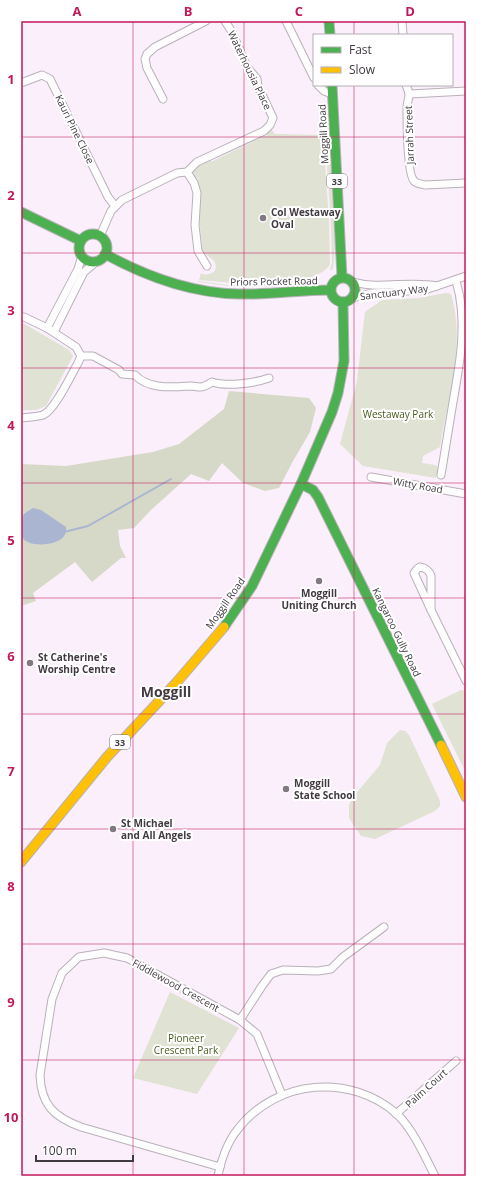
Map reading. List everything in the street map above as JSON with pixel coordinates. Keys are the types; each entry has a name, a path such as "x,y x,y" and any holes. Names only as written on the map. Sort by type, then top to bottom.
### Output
{"main road":[{"path":"329,21 330,34"},
{"name":"Moggill Road","path":"332,90 342,277"},
{"path":"21,212 81,241"},
{"path":"89,234 100,236 106,243 107,249 105,254 97,261 87,260 82,256 79,248 81,241 89,234"},
{"name":"Priors Pocket Road","path":"105,254 153,277 181,286 204,290 243,294 330,290"},
{"path":"342,277 348,278 353,282 355,290 352,298 343,302 336,300 331,294 330,290 332,283 338,278 342,277"},
{"name":"Moggill Road","path":"21,862 107,757 176,683 230,619 252,586 301,484 324,432 338,393 344,361 343,302"},
{"name":"Kangaroo Gully Road","path":"301,484 313,490 318,497 466,798"}],"street":[{"path":"163,99 147,68 145,59 147,54 155,47 206,21"},
{"name":"Waterhousia Place","path":"115,206 122,200 177,173 187,172 197,162 264,131 270,125 273,118 258,86 257,79 249,70 232,32 225,21"},
{"path":"286,21 313,76"},
{"path":"402,21 403,34"},
{"name":"Kauri Pine Close","path":"21,83 42,75 50,79 108,197 115,206"},
{"path":"319,86 324,91 332,90"},
{"name":"Jarrah Street","path":"406,86 410,94 407,110 410,168 413,180 418,184 466,183"},
{"path":"410,94 466,91"},
{"path":"187,172 194,183 197,193 195,225 198,251 207,266"},
{"path":"100,236 115,206"},
{"path":"47,328 78,269 82,256"},
{"path":"54,332 84,272 97,261"},
{"name":"Sanctuary Way","path":"352,298 372,293 425,290 456,281 466,276"},
{"path":"440,475 460,355 462,323 460,297 456,281"},
{"name":"Sanctuary Way","path":"353,282 373,286 426,284 437,286"},
{"path":"21,317 24,317 54,332 76,347 80,356 55,404 48,412 42,415 21,418"},
{"path":"80,356 93,356 119,370 122,374 135,375 140,380 156,386 171,388 194,386 201,387 212,382 219,384 258,382 269,378"},
{"name":"Witty Road","path":"371,477 466,494"},
{"path":"431,610 431,576 429,571 420,567 414,573 431,610 466,681"},
{"path":"240,1020 271,974 283,970 318,971 331,969 343,957 384,927"},
{"name":"Fiddlewood Crescent","path":"220,1167 81,1127 65,1121 53,1111 44,1099 40,1087 40,1075 52,999 62,973 79,957 104,954 127,958 240,1020 257,1034 282,1095"},
{"name":"Palm Court","path":"396,1114 456,1061"},
{"path":"218,1176 229,1144 238,1129 254,1112 282,1095 299,1089 317,1086 335,1087 363,1093 396,1114 408,1127 417,1141 435,1176"}],"green space":[{"path":"271,129 275,134 323,135 329,221 330,264 328,268 319,274 293,282 246,284 199,280 201,273 206,275 212,273 214,272 216,266 214,261 201,249 202,243 199,218 201,193 196,180 200,177 194,179 193,171 199,164 213,161 254,141 257,137 264,133 267,137 267,132"},
{"path":"329,134 335,248 333,269 330,270 332,263 331,224 325,135"},
{"path":"317,276 319,283 311,285 301,284 238,287 198,282 229,285 294,283 302,282"},
{"name":"Westaway Park","path":"446,293 451,294 457,332 454,370 440,447 423,456 422,463 435,465 438,467 436,478 363,466 340,444 357,381 365,312 382,300 419,298"},
{"path":"23,323 69,350 73,356 46,406 36,410 21,410 21,324"},
{"path":"229,391 309,398 316,408 310,432 279,488 265,491 243,483 222,463 209,481 191,474 151,510 134,528 118,530 120,546 126,558 121,558 92,582 75,562 33,593 36,601 21,606 21,464 66,466 153,452 179,444 224,409"},
{"path":"461,690 466,691 466,773 432,704"},
{"path":"400,730 405,731 409,735 440,801 440,806 435,811 375,839 361,836 349,818 349,805 354,796 380,765 387,743"},
{"name":"Pioneer Crescent Park","path":"170,992 239,1028 197,1094 133,1078"}],"water":[{"path":"33,508 41,510 66,527 66,532 61,539 49,544 36,544 25,541 21,535 21,520 25,513"}],"waterway":[{"path":"64,532 88,526 171,479"}],"traffic: fast":[{"path":"329,21 330,34"},
{"path":"332,86 342,277"},
{"path":"21,212 81,241"},
{"path":"93,234 103,238 107,248 103,258 93,262 83,258 79,248 83,238 93,234"},
{"path":"105,254 137,270 169,282 203,291 250,294 330,290"},
{"path":"343,278 352,281 355,290 352,299 343,302 334,299 331,290 334,281 343,278"},
{"path":"224,627 252,586 301,484 332,412 338,393 344,361 343,302"},
{"path":"301,484 313,490 318,497 441,745"}],"traffic: slow":[{"path":"21,862 107,757 176,683 224,627"},
{"path":"441,745 466,797"}],"place":[{"name":"Col Westaway Oval","path":"263,218"},
{"name":"Moggill Uniting Church","path":"319,581"},
{"name":"St Catherine's Worship Centre","path":"30,663"},
{"name":"Moggill State School","path":"286,789"},
{"name":"St Michael and All Angels","path":"113,829"}],"district":[{"name":"Moggill","path":"166,691"}]}
